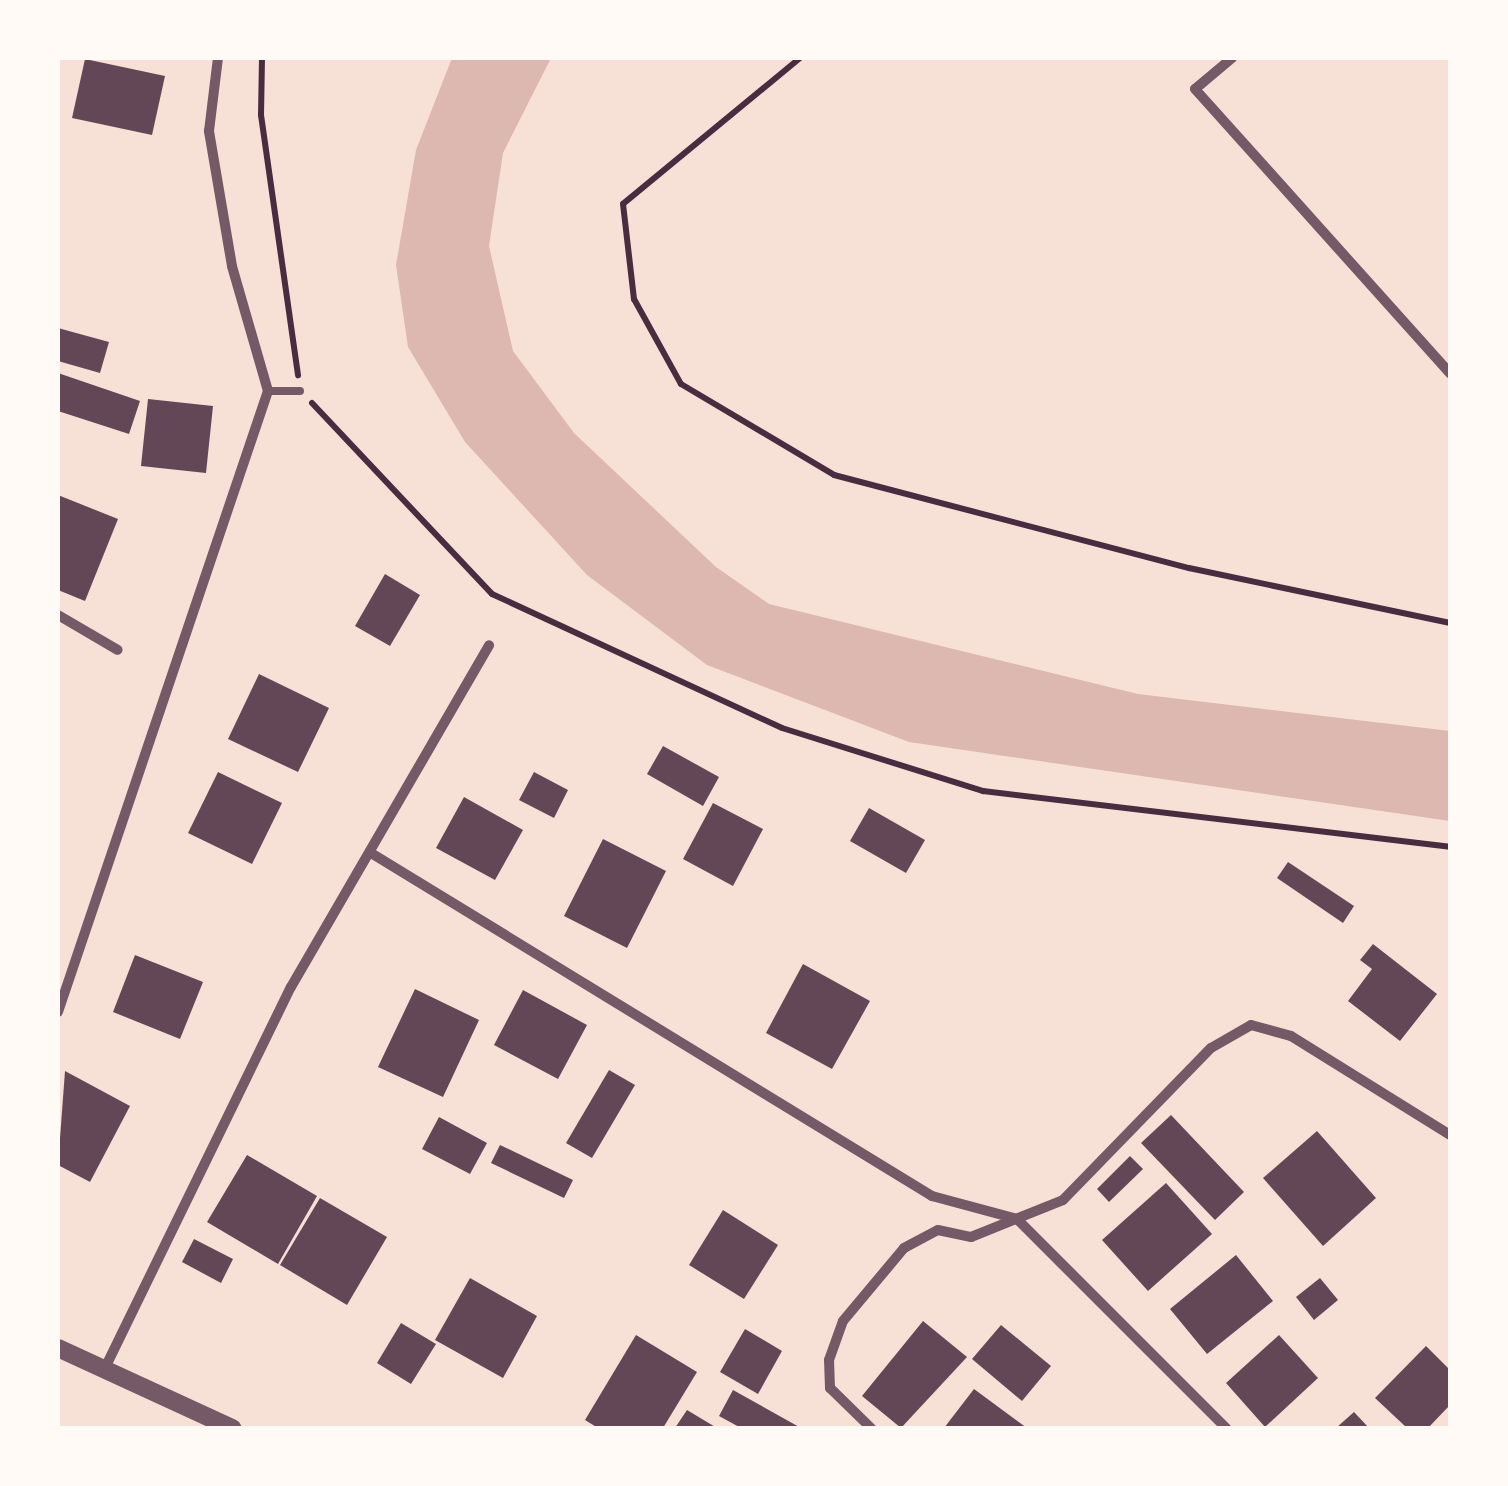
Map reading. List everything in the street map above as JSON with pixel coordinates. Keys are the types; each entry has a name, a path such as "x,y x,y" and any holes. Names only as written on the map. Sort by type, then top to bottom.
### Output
{"street":[{"path":"58,1012 268,391 232,266 209,131 218,58"},
{"path":"1232,58 1195,89 1450,374"},
{"path":"58,615 118,650"},
{"path":"104,1370 291,986 489,644"},
{"path":"370,852 932,1196 1016,1219 1226,1428"},
{"path":"871,1428 830,1388 843,1321 904,1248 938,1230 971,1236 1063,1200 1211,1048 1251,1025 1291,1036 1450,1134"},
{"path":"58,1348 232,1428"}],"lane":[{"path":"268,391 300,391"}],"path":[{"path":"262,58 271,202 300,391 492,594 782,728 983,791 1450,847"},
{"path":"800,58 623,204 634,299 681,384 834,475 1190,568 1450,623"}],"shaded area":[{"path":"452,58 551,58 503,153 489,246 513,351 574,433 716,567 769,604 1138,694 1450,731 1450,821 909,742 707,665 587,575 465,442 408,347 396,265 416,150"}],"building":[{"path":"85,59 165,76 152,135 72,118"},
{"path":"58,328 109,342 100,373 58,361"},
{"path":"58,373 140,401 129,434 58,411"},
{"path":"148,399 213,406 206,473 141,466"},
{"path":"58,495 118,519 85,601 58,590"},
{"path":"385,574 420,595 390,646 355,626"},
{"path":"259,674 329,708 298,772 228,739"},
{"path":"663,746 719,777 703,806 647,774"},
{"path":"218,772 282,803 252,864 188,833"},
{"path":"534,772 568,790 554,818 519,800"},
{"path":"464,797 523,830 495,880 436,848"},
{"path":"713,803 763,829 733,886 683,859"},
{"path":"869,808 925,840 906,873 850,841"},
{"path":"603,839 666,871 627,948 564,916"},
{"path":"1288,862 1354,906 1343,923 1277,878"},
{"path":"1373,944 1437,994 1400,1041 1348,1001 1372,969 1360,960"},
{"path":"135,955 203,982 180,1039 113,1012"},
{"path":"803,964 870,1001 832,1069 766,1033"},
{"path":"415,989 479,1020 443,1097 378,1067"},
{"path":"523,990 587,1025 558,1079 494,1045"},
{"path":"609,1070 635,1085 592,1158 566,1143"},
{"path":"65,1071 130,1106 90,1182 58,1165"},
{"path":"1171,1115 1244,1192 1215,1220 1141,1143"},
{"path":"439,1117 487,1143 470,1174 422,1149"},
{"path":"1317,1131 1376,1198 1323,1246 1263,1178"},
{"path":"500,1145 573,1180 564,1198 491,1163"},
{"path":"247,1155 317,1196 278,1264 207,1222"},
{"path":"1130,1156 1143,1169 1109,1202 1097,1189"},
{"path":"1166,1183 1212,1234 1148,1291 1102,1240"},
{"path":"320,1198 387,1237 347,1305 280,1265"},
{"path":"723,1210 778,1245 744,1299 689,1265"},
{"path":"194,1239 233,1259 221,1283 182,1262"},
{"path":"1236,1255 1273,1301 1207,1354 1170,1309"},
{"path":"470,1278 537,1316 503,1378 435,1340"},
{"path":"1320,1278 1338,1300 1314,1320 1296,1297"},
{"path":"923,1321 967,1357 901,1428 862,1396"},
{"path":"401,1323 436,1344 411,1384 377,1363"},
{"path":"1001,1325 1051,1366 1022,1401 972,1359"},
{"path":"745,1329 782,1351 758,1394 720,1372"},
{"path":"636,1335 697,1372 663,1428 598,1428 585,1420"},
{"path":"1279,1335 1318,1378 1265,1427 1226,1383"},
{"path":"1426,1346 1450,1370 1450,1405 1428,1428 1407,1428 1375,1398"},
{"path":"974,1389 1027,1428 944,1428"},
{"path":"733,1390 801,1428 741,1428 719,1416"},
{"path":"687,1410 717,1428 675,1428"},
{"path":"1354,1412 1369,1428 1336,1428"}]}
